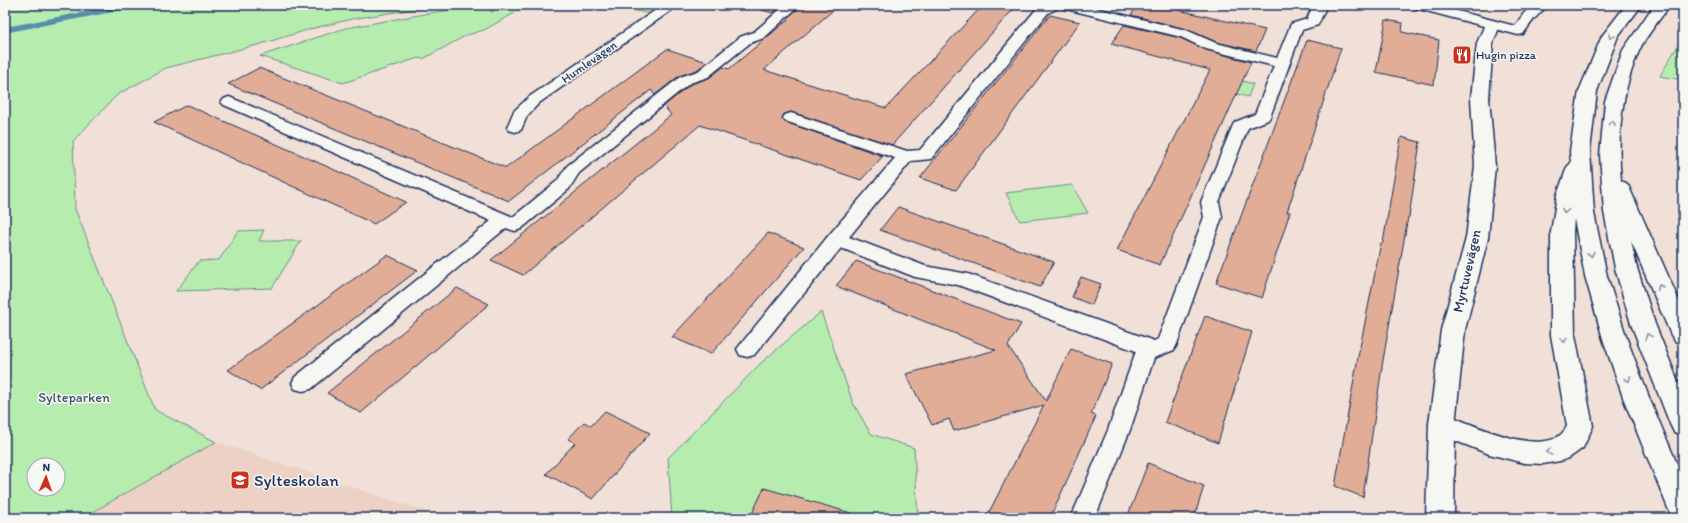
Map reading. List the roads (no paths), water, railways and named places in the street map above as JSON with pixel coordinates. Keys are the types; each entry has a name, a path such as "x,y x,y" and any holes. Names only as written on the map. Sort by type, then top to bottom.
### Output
{"main road":[{"path":"1634,5 1611,35 1597,65 1589,89 1581,124 1579,160 1591,253 1603,302 1625,370 1683,511"},
{"path":"1662,5 1646,25 1637,40 1619,81 1613,104 1608,162 1614,212 1624,261 1638,309 1663,378 1683,424"},
{"name":"Myrtuvevägen","path":"1440,518 1442,424 1453,330 1477,231 1485,166 1480,98 1485,43 1492,25"},
{"path":"1442,424 1498,446 1524,452 1543,453 1560,450 1574,440 1580,426 1563,335 1562,232 1567,195 1579,160"},
{"path":"1608,162 1664,294 1683,334"}],"street":[{"name":"Humlevägen","path":"515,127 520,114 534,100 672,5"},
{"path":"229,102 515,224 563,185 572,170 685,80 703,74 745,40 759,35 793,5"},
{"path":"791,118 906,156 925,155 1042,10 1053,5"},
{"path":"1067,5 1186,34 1211,46 1282,64"},
{"path":"1084,518 1119,430 1145,353 1167,344 1213,217 1210,202 1240,125 1262,117 1296,26 1313,22 1320,5"},
{"path":"1420,5 1518,31 1529,16 1541,5"},
{"path":"747,350 836,239 906,156"},
{"path":"303,383 504,220"},
{"path":"836,239 922,272 961,278 1153,349"}],"waterway":[{"path":"5,30 134,5"}],"place":[{"name":"Hugin pizza","path":"1462,55"},
{"name":"Sylteskolan","path":"240,480"}],"park label":[{"name":"Sylteparken","path":"74,397"}]}
